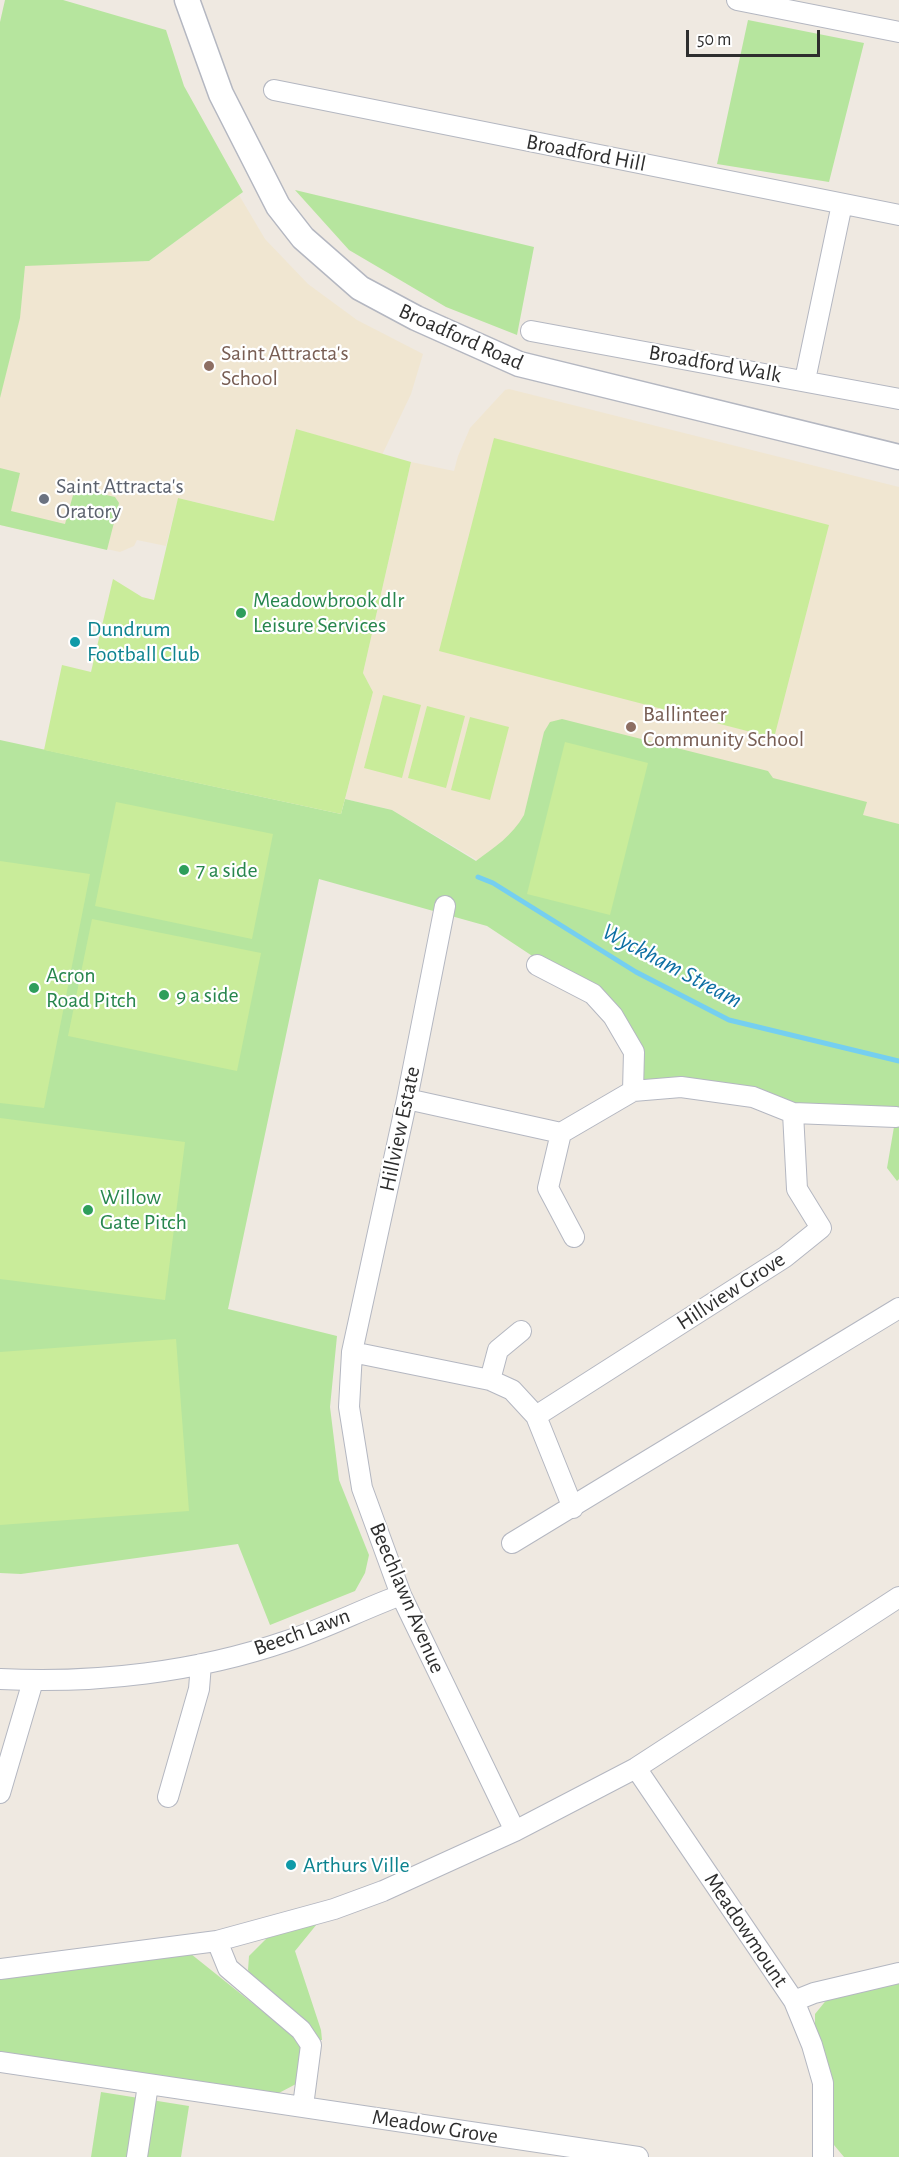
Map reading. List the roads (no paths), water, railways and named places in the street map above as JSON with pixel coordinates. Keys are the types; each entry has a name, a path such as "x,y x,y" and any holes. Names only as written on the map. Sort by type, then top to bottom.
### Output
{"street":[{"name":"Broadford Road","path":"187,0 221,94 274,198 303,238 360,288 416,318 519,364 899,457"},
{"path":"737,0 790,5 899,32"},
{"name":"Broadford Hill","path":"274,90 899,215"},
{"path":"805,380 842,204"},
{"name":"Broadford Walk","path":"531,331 899,399"},
{"name":"Hillview Estate","path":"352,1352 407,1099 445,906"},
{"path":"537,965 593,994 613,1016 634,1053 633,1091"},
{"path":"407,1099 561,1133 633,1091 681,1087 750,1096 793,1113 896,1117"},
{"name":"Hillview Grove","path":"536,1416 785,1257 821,1228 797,1189 793,1113"},
{"path":"561,1133 548,1188 574,1237"},
{"path":"512,1544 899,1308"},
{"path":"490,1380 498,1350 521,1331"},
{"path":"352,1352 490,1380 513,1390 536,1416 573,1508"},
{"name":"Beechlawn Avenue","path":"352,1352 349,1407 364,1458 362,1488 401,1594 515,1831"},
{"name":"Beech Lawn","path":"0,1679 33,1681 127,1675 201,1664 287,1641 401,1594"},
{"path":"0,1969 217,1941 334,1909 383,1891 515,1831 636,1768 899,1597"},
{"path":"168,1797 200,1689 201,1664"},
{"path":"0,1793 33,1681"},
{"name":"Meadowmount","path":"636,1768 794,2001 814,1993 899,1973"},
{"path":"217,1941 228,1968 302,2030 311,2045 303,2106"},
{"path":"794,2001 812,2045 823,2083 823,2157"},
{"name":"Meadow Grove","path":"0,2062 638,2157"},
{"path":"137,2157 147,2085"}],"waterway":[{"name":"Wyckham Stream","path":"478,877 493,883 636,972 729,1020 899,1061"}],"place":[{"name":"Saint Attracta's School","path":"209,366"},
{"name":"Saint Attracta's Oratory","path":"44,499"},
{"name":"Meadowbrook dlr Leisure Services","path":"241,613"},
{"name":"Dundrum Football Club","path":"75,642"},
{"name":"Ballinteer Community School","path":"631,727"},
{"name":"7 a side","path":"184,870"},
{"name":"Acron Road Pitch","path":"34,988"},
{"name":"9 a side","path":"164,995"},
{"name":"Willow Gate Pitch","path":"88,1210"},
{"name":"Arthurs Ville","path":"291,1865"}]}
